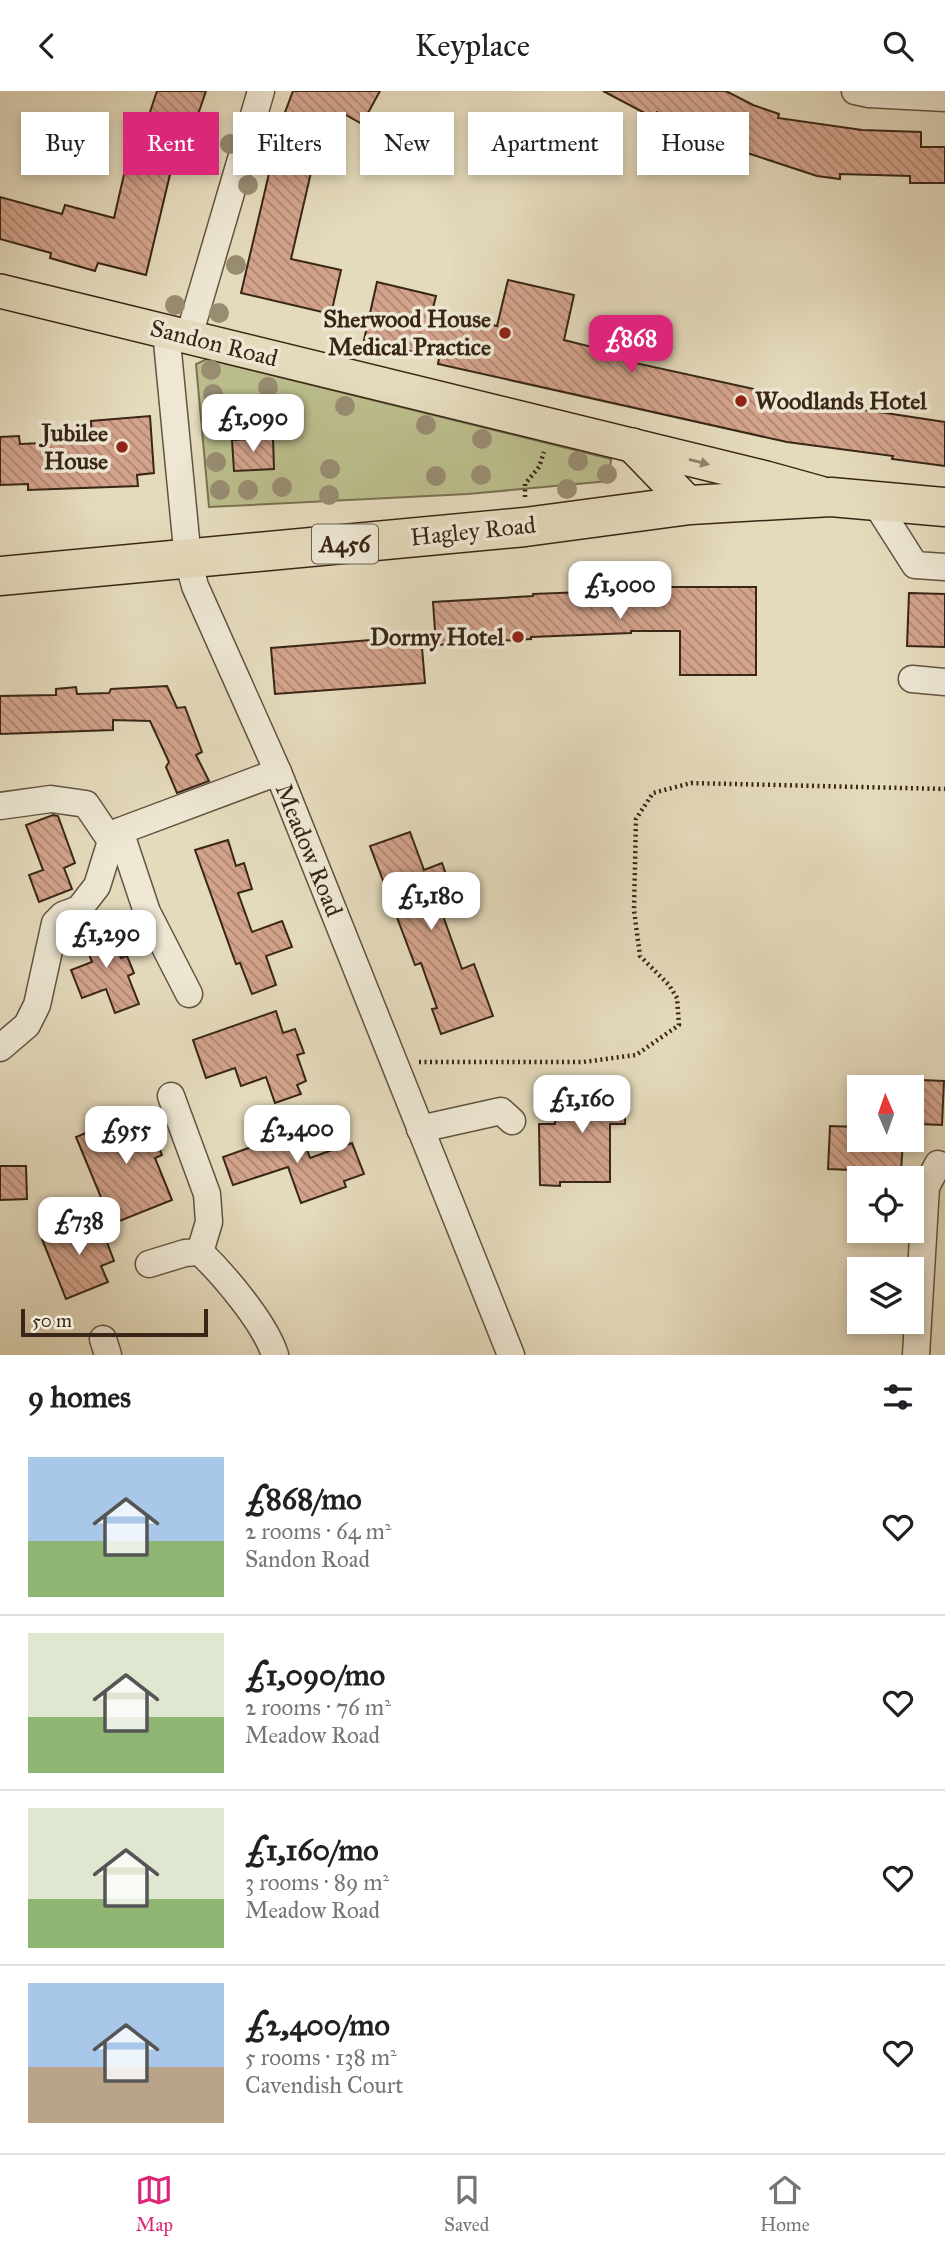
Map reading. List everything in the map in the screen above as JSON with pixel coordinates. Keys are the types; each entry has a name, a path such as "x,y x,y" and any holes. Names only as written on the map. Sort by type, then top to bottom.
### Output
{"highway":[{"name":"Hagley Road","path":"0,576 525,527 690,505 831,497 945,507"}],"main road":[{"name":"Sandon Road","path":"0,291 632,445 831,497"},
{"path":"632,445 690,505"}],"street":[{"path":"178,334 261,91"},
{"path":"855,91 945,98"},
{"name":"Meadow Road","path":"178,334 188,560 195,586 278,772 511,1355"},
{"path":"873,499 915,565 945,567"},
{"path":"912,679 945,682"},
{"path":"0,1048 27,1025 37,1005 55,923 63,915 79,909 97,885 115,836 278,772"},
{"path":"0,806 51,799 86,804 115,836 147,912 189,994"},
{"path":"171,1096 207,1194 209,1222 200,1252"},
{"path":"420,1129 501,1111 512,1121"},
{"path":"916,1355 926,1187 938,1164"},
{"path":"149,1264 185,1253 200,1252 245,1304 275,1355"}],"path":[{"path":"525,527 525,484 539,467 544,455 543,444 534,422"},
{"path":"393,1062 583,1062 636,1055 678,1025 677,998 669,985 640,956 634,911 636,819 653,793 691,783 945,789"}],"green space":[{"path":"207,359 611,459 609,481 468,494 209,507 196,364"}],"building":[{"path":"157,91 206,91 199,112 150,112"},
{"path":"293,91 380,91 369,112 360,112 360,123 346,115 346,112 285,112"},
{"path":"603,91 726,91 779,114 778,118 862,130 921,132 921,147 945,147 945,183 910,183 910,176 840,174 840,179 817,176 749,154 749,112 643,112"},
{"path":"124,175 170,175 146,275 98,263 95,271 50,258 51,253 0,239 0,197 62,214 65,205 114,218"},
{"path":"269,175 310,175 291,259 341,270 331,314 241,293"},
{"path":"508,280 574,295 564,340 600,349 599,355 813,402 945,422 945,466 787,442 438,364 439,358 364,340 377,282 436,296 432,312 497,326"},
{"path":"150,416 154,473 137,475 138,486 28,490 28,484 0,485 0,437 19,436 20,444 92,441 91,421"},
{"path":"273,438 274,469 234,471 232,440"},
{"path":"637,587 756,587 756,675 680,675 680,631 631,631 436,645 433,602 533,594 637,590"},
{"path":"909,593 945,594 945,647 907,646"},
{"path":"421,636 425,683 275,694 271,648"},
{"path":"167,686 177,708 185,707 202,752 196,755 209,781 177,793 166,767 169,762 150,721 113,720 113,730 0,734 0,696 56,695 56,689 76,687 77,694"},
{"path":"53,815 58,816 75,863 64,868 72,889 39,902 29,875 43,870 26,825"},
{"path":"410,832 424,870 442,863 458,908 442,913 462,969 474,964 493,1016 441,1034 432,1009 437,1008 421,963 415,965 370,846"},
{"path":"228,840 236,866 244,863 252,889 238,893 252,932 282,921 292,947 266,956 276,985 252,994 240,963 236,964 195,850"},
{"path":"107,923 121,958 127,956 134,973 128,976 139,1004 115,1013 106,989 82,998 71,970 92,962 81,934"},
{"path":"276,1011 283,1033 295,1029 304,1053 297,1055 306,1081 297,1085 301,1094 275,1103 266,1077 241,1086 235,1068 206,1078 193,1040"},
{"path":"924,1080 944,1081 942,1125 924,1124"},
{"path":"625,1083 625,1124 610,1124 610,1182 560,1182 560,1186 540,1185 539,1124 555,1124 555,1115 565,1115 566,1084"},
{"path":"144,1109 162,1155 155,1158 172,1200 112,1224 76,1137"},
{"path":"830,1126 847,1127 847,1152 902,1152 901,1166 847,1166 847,1170 828,1169"},
{"path":"300,1130 310,1158 352,1143 364,1174 344,1181 346,1187 301,1203 288,1167 233,1185 223,1157"},
{"path":"0,1166 26,1166 27,1199 0,1200"},
{"path":"98,1218 114,1261 101,1266 108,1282 66,1299 42,1239"}],"place":[{"name":"Sherwood House Medical Practice","path":"505,333"},
{"name":"Woodlands Hotel","path":"741,401"},
{"name":"Jubilee House","path":"122,447"},
{"name":"Dormy Hotel","path":"518,637"}]}
